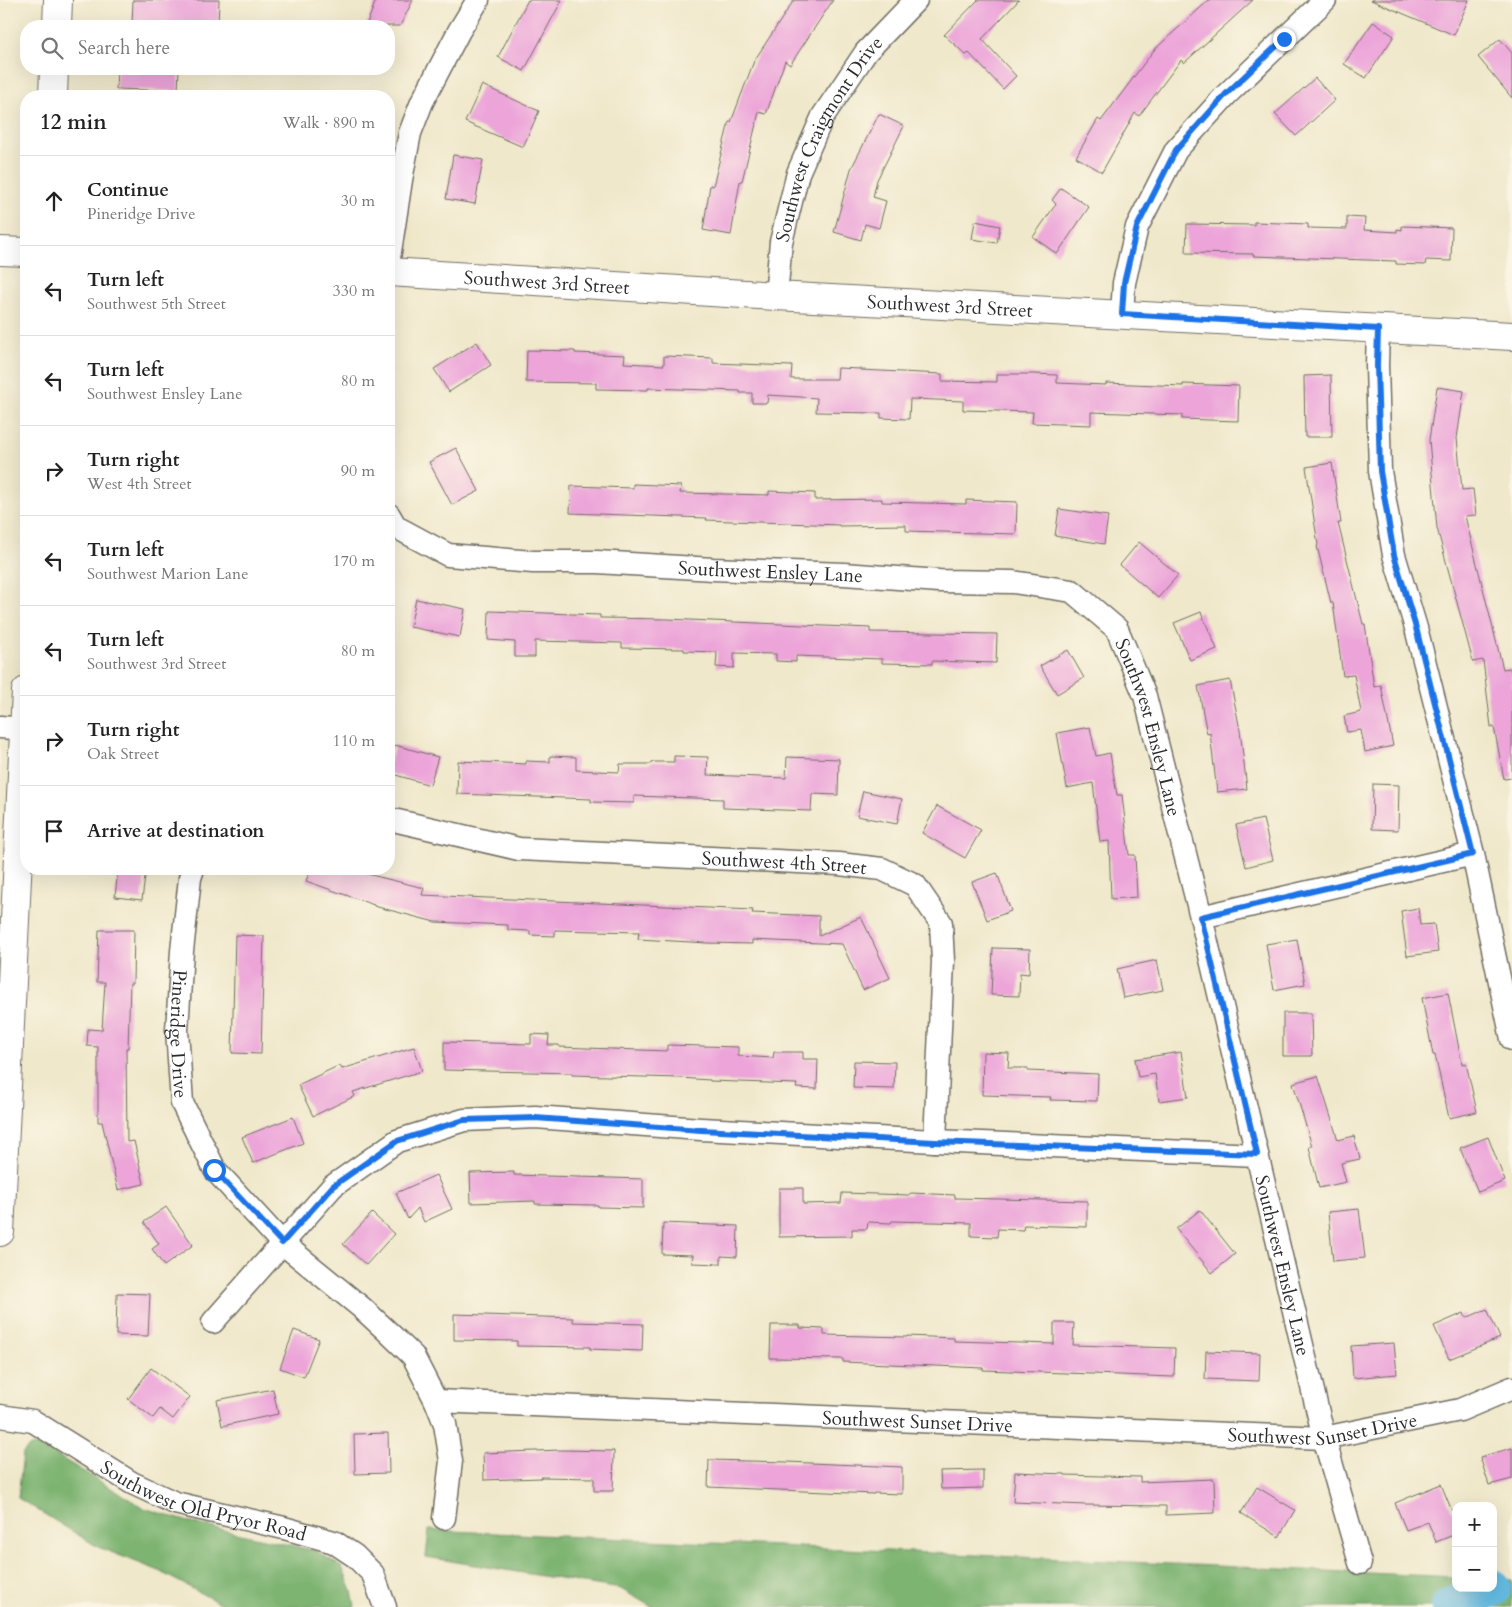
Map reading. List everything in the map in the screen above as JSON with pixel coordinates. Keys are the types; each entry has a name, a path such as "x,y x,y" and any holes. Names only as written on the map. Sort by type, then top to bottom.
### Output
{"main road":[{"path":"57,20 58,0"},
{"path":"53,90 54,75"},
{"path":"0,251 20,252"},
{"name":"Southwest 3rd Street","path":"395,272 776,296 1512,336"},
{"path":"0,1232 17,728 20,716"}],"street":[{"path":"395,219 410,133 422,102 459,31 478,0"},
{"name":"Southwest Craigmont Drive","path":"776,296 781,242 798,173 823,116 866,52 916,0"},
{"path":"1122,314 1124,283 1137,227 1176,150 1226,94 1325,0"},
{"path":"1378,329 1377,365 1380,471 1394,555 1416,628 1473,854 1512,1039"},
{"name":"Southwest Ensley Lane","path":"395,524 448,555 533,562 597,562 714,570 844,574 939,582 1013,582 1072,591 1117,629 1145,696 1201,917 1324,1438 1360,1563"},
{"name":"Southwest 4th Street","path":"395,820 519,850 839,864 882,869 915,886 941,923 944,961 935,1142"},
{"path":"1201,917 1473,854"},
{"name":"Pineridge Drive","path":"191,875 182,951 177,1030 182,1103 214,1170 282,1243 362,1308 413,1356 436,1401"},
{"path":"213,1322 333,1186 397,1141 464,1120 535,1118 701,1130 935,1142 1257,1154"},
{"name":"Southwest Sunset Drive","path":"436,1401 1324,1438 1460,1410 1512,1388"},
{"path":"436,1401 445,1424 451,1461 444,1518"},
{"name":"Southwest Old Pryor Road","path":"0,1416 33,1421 132,1483 175,1503 284,1528 334,1542 355,1556 373,1574 385,1607"}],"green space":[{"path":"30,1446 43,1447 144,1508 192,1523 316,1551 342,1567 352,1591 355,1607 227,1607 157,1570 98,1547 18,1498 23,1453"},
{"path":"429,1530 1452,1577 1452,1592 1497,1592 1497,1579 1512,1580 1512,1607 652,1607 621,1589 426,1557"}],"building":[{"path":"133,0 219,0 218,20 132,20"},
{"path":"376,0 413,0 400,26 395,26 395,20 368,20"},
{"path":"528,0 562,0 524,71 498,57"},
{"path":"794,0 833,0 790,65 785,61 766,114 759,112 742,181 740,181 731,235 703,230 710,185 713,186 729,122 731,122 754,61"},
{"path":"978,0 1019,0 982,39 1016,76 1003,89 969,53 966,55 944,35"},
{"path":"1209,0 1253,0 1184,63 1181,60 1139,116 1135,113 1102,172 1076,157 1098,119 1101,121 1154,50"},
{"path":"1371,0 1469,0 1454,35"},
{"path":"1373,22 1394,36 1366,78 1344,64"},
{"path":"1500,39 1512,53 1512,98 1478,57"},
{"path":"117,75 179,75 178,90 116,89"},
{"path":"1315,78 1335,100 1296,136 1275,114"},
{"path":"482,85 539,111 523,147 465,122"},
{"path":"879,114 904,126 877,180 873,197 886,201 879,228 865,224 861,240 834,232 851,169"},
{"path":"453,155 483,160 475,204 446,199"},
{"path":"1061,188 1089,207 1057,254 1033,237 1056,204 1052,200"},
{"path":"1347,217 1365,218 1364,230 1397,232 1397,229 1402,230 1402,226 1452,228 1451,261 1426,260 1425,265 1396,264 1396,261 1253,256 1253,254 1186,253 1187,224 1254,225 1254,222 1308,224 1308,228 1347,229"},
{"path":"975,221 1000,226 997,243 972,239"},
{"path":"477,342 491,365 449,392 434,369"},
{"path":"527,350 625,355 624,363 664,365 664,356 713,358 713,363 792,366 791,379 837,379 838,368 942,374 942,381 997,382 997,374 1034,374 1057,375 1057,383 1239,386 1238,421 1182,419 1182,415 1091,412 1091,425 1032,423 1033,412 963,410 963,401 910,399 909,419 881,418 881,413 816,412 817,398 768,395 767,403 752,403 752,393 740,393 740,391 648,388 648,390 596,389 596,383 526,382"},
{"path":"1331,375 1332,437 1305,437 1304,376"},
{"path":"1437,387 1464,391 1457,438 1462,490 1473,489 1476,515 1465,516 1503,669 1510,668 1512,682 1512,778 1504,779 1494,727 1491,727 1483,660 1473,662 1437,528 1429,440"},
{"path":"456,448 479,491 452,505 429,462"},
{"path":"1332,463 1341,523 1338,523 1363,624 1365,624 1374,687 1381,685 1393,746 1365,752 1361,730 1347,732 1344,716 1361,712 1354,675 1343,676 1333,603 1331,603 1317,546 1306,467"},
{"path":"633,484 681,486 680,493 769,495 769,491 815,493 815,500 882,499 882,502 966,504 966,500 1017,502 1016,534 906,531 906,525 839,526 706,520 707,518 570,513 571,486 633,488"},
{"path":"1059,509 1108,516 1104,544 1055,536"},
{"path":"1139,542 1178,575 1158,598 1120,565"},
{"path":"416,599 465,609 460,637 410,627"},
{"path":"489,611 600,615 600,618 870,628 870,632 997,634 996,663 932,661 932,664 882,663 882,659 796,656 796,662 776,661 776,654 734,653 734,668 716,667 717,652 684,651 684,649 622,648 622,643 535,641 535,657 515,657 515,642 488,640"},
{"path":"1201,612 1217,649 1190,660 1174,623"},
{"path":"1068,650 1084,678 1057,694 1040,666"},
{"path":"1230,680 1240,730 1247,789 1217,792 1210,733 1207,734 1198,686"},
{"path":"1090,727 1096,756 1110,753 1117,795 1122,795 1129,855 1135,855 1137,897 1111,899 1109,841 1100,842 1093,783 1067,788 1057,733"},
{"path":"395,745 438,757 430,785 395,775"},
{"path":"550,756 576,757 576,770 619,772 620,764 674,762 674,756 708,757 707,775 786,778 787,757 839,759 838,795 812,794 811,811 723,808 723,799 634,796 634,803 591,802 591,799 457,794 458,761 526,764 526,761 550,762"},
{"path":"1373,784 1399,785 1398,830 1372,829"},
{"path":"863,791 902,799 897,824 857,816"},
{"path":"937,806 981,830 965,858 922,833"},
{"path":"1263,819 1273,860 1246,867 1236,825"},
{"path":"997,873 1011,911 987,920 972,882"},
{"path":"117,875 145,875 142,900 115,897"},
{"path":"308,875 371,875 424,888 422,895 753,910 752,913 819,916 819,936 861,917 890,978 863,990 842,944 752,940 752,944 708,943 638,939 639,932 555,930 555,936 530,935 530,931 508,930 508,925 435,922 374,906 306,881"},
{"path":"1418,908 1420,925 1434,924 1438,952 1407,956 1401,911"},
{"path":"99,930 134,930 133,983 130,983 128,1048 126,1048 127,1142 134,1141 144,1184 118,1190 102,1122 98,1122 98,1047 87,1046 88,1029 102,1030 105,982 97,982"},
{"path":"235,935 264,936 261,1054 232,1053"},
{"path":"1297,939 1305,984 1274,990 1266,944"},
{"path":"993,948 1030,949 1029,974 1020,973 1019,996 991,995"},
{"path":"1157,960 1163,990 1123,998 1117,969"},
{"path":"1448,993 1462,1064 1466,1063 1477,1112 1449,1118 1435,1055 1433,1055 1422,998"},
{"path":"1283,1013 1311,1013 1312,1056 1283,1056"},
{"path":"531,1034 549,1035 548,1045 559,1045 559,1047 667,1051 667,1045 738,1047 738,1056 773,1058 774,1052 803,1052 803,1059 818,1059 817,1089 796,1088 797,1084 680,1078 444,1070 444,1042 531,1044"},
{"path":"414,1047 422,1071 353,1092 355,1096 313,1116 298,1085 340,1065 342,1069"},
{"path":"983,1052 1009,1053 1008,1068 1028,1068 1028,1071 1098,1074 1097,1101 1050,1100 1051,1097 982,1095"},
{"path":"1181,1052 1188,1097 1159,1101 1155,1074 1138,1077 1135,1059"},
{"path":"854,1061 895,1062 894,1089 853,1088"},
{"path":"1318,1076 1338,1140 1354,1136 1360,1159 1341,1163 1346,1182 1319,1188 1309,1147 1312,1146 1293,1083"},
{"path":"293,1117 303,1143 253,1163 242,1137"},
{"path":"1488,1137 1505,1181 1478,1192 1460,1148"},
{"path":"514,1172 514,1175 643,1179 643,1208 535,1204 535,1201 471,1203 470,1173"},
{"path":"436,1175 452,1209 424,1222 418,1208 408,1219 396,1193"},
{"path":"779,1188 803,1188 803,1204 841,1203 842,1193 910,1195 911,1193 955,1195 955,1198 1087,1201 1087,1227 1024,1225 1023,1230 998,1229 997,1237 971,1236 971,1223 892,1221 891,1223 868,1222 867,1229 852,1229 852,1236 779,1237"},
{"path":"166,1207 193,1245 164,1266 152,1249 159,1244 144,1222"},
{"path":"1359,1209 1365,1258 1333,1261 1328,1212"},
{"path":"1200,1210 1235,1254 1212,1273 1176,1229"},
{"path":"372,1213 394,1234 366,1265 343,1244"},
{"path":"663,1223 738,1226 737,1257 721,1256 721,1264 692,1263 693,1255 662,1254"},
{"path":"117,1293 150,1294 148,1336 116,1335"},
{"path":"1487,1309 1500,1338 1449,1359 1434,1326 1464,1313 1466,1318"},
{"path":"454,1314 573,1318 573,1322 643,1324 642,1351 590,1349 590,1347 517,1346 517,1341 454,1340"},
{"path":"1054,1323 1074,1323 1073,1345 1175,1348 1174,1377 983,1370 983,1368 843,1362 843,1359 770,1358 771,1325 800,1325 800,1328 824,1329 824,1335 907,1336 954,1338 954,1341 1054,1344"},
{"path":"294,1330 319,1339 304,1377 280,1368"},
{"path":"1394,1343 1397,1374 1353,1378 1351,1346"},
{"path":"1206,1351 1260,1353 1259,1381 1205,1379"},
{"path":"151,1368 190,1397 173,1419 160,1409 153,1418 128,1399"},
{"path":"273,1389 278,1414 222,1426 217,1400"},
{"path":"388,1433 389,1473 355,1474 354,1434"},
{"path":"1512,1448 1512,1479 1489,1485 1480,1457"},
{"path":"561,1450 614,1451 613,1491 594,1491 594,1478 541,1477 484,1480 483,1453"},
{"path":"709,1460 902,1467 902,1494 708,1487"},
{"path":"983,1470 983,1488 941,1489 940,1471"},
{"path":"1015,1472 1140,1477 1140,1482 1214,1479 1215,1513 1166,1515 1166,1506 1013,1502"},
{"path":"1441,1484 1452,1511 1452,1536 1436,1542 1428,1522 1406,1530 1395,1503"},
{"path":"1257,1487 1295,1510 1279,1537 1241,1513"}],"waterway":[{"path":"1450,1607 1483,1592"}],"route":[{"path":"214,1170 282,1243 333,1186 397,1141 464,1120 535,1118 701,1130 935,1142 1257,1154 1201,917 1473,854 1416,628 1394,555 1380,471 1377,365 1378,329 1122,314 1124,283 1137,227 1176,150 1226,94 1284,39"}]}
